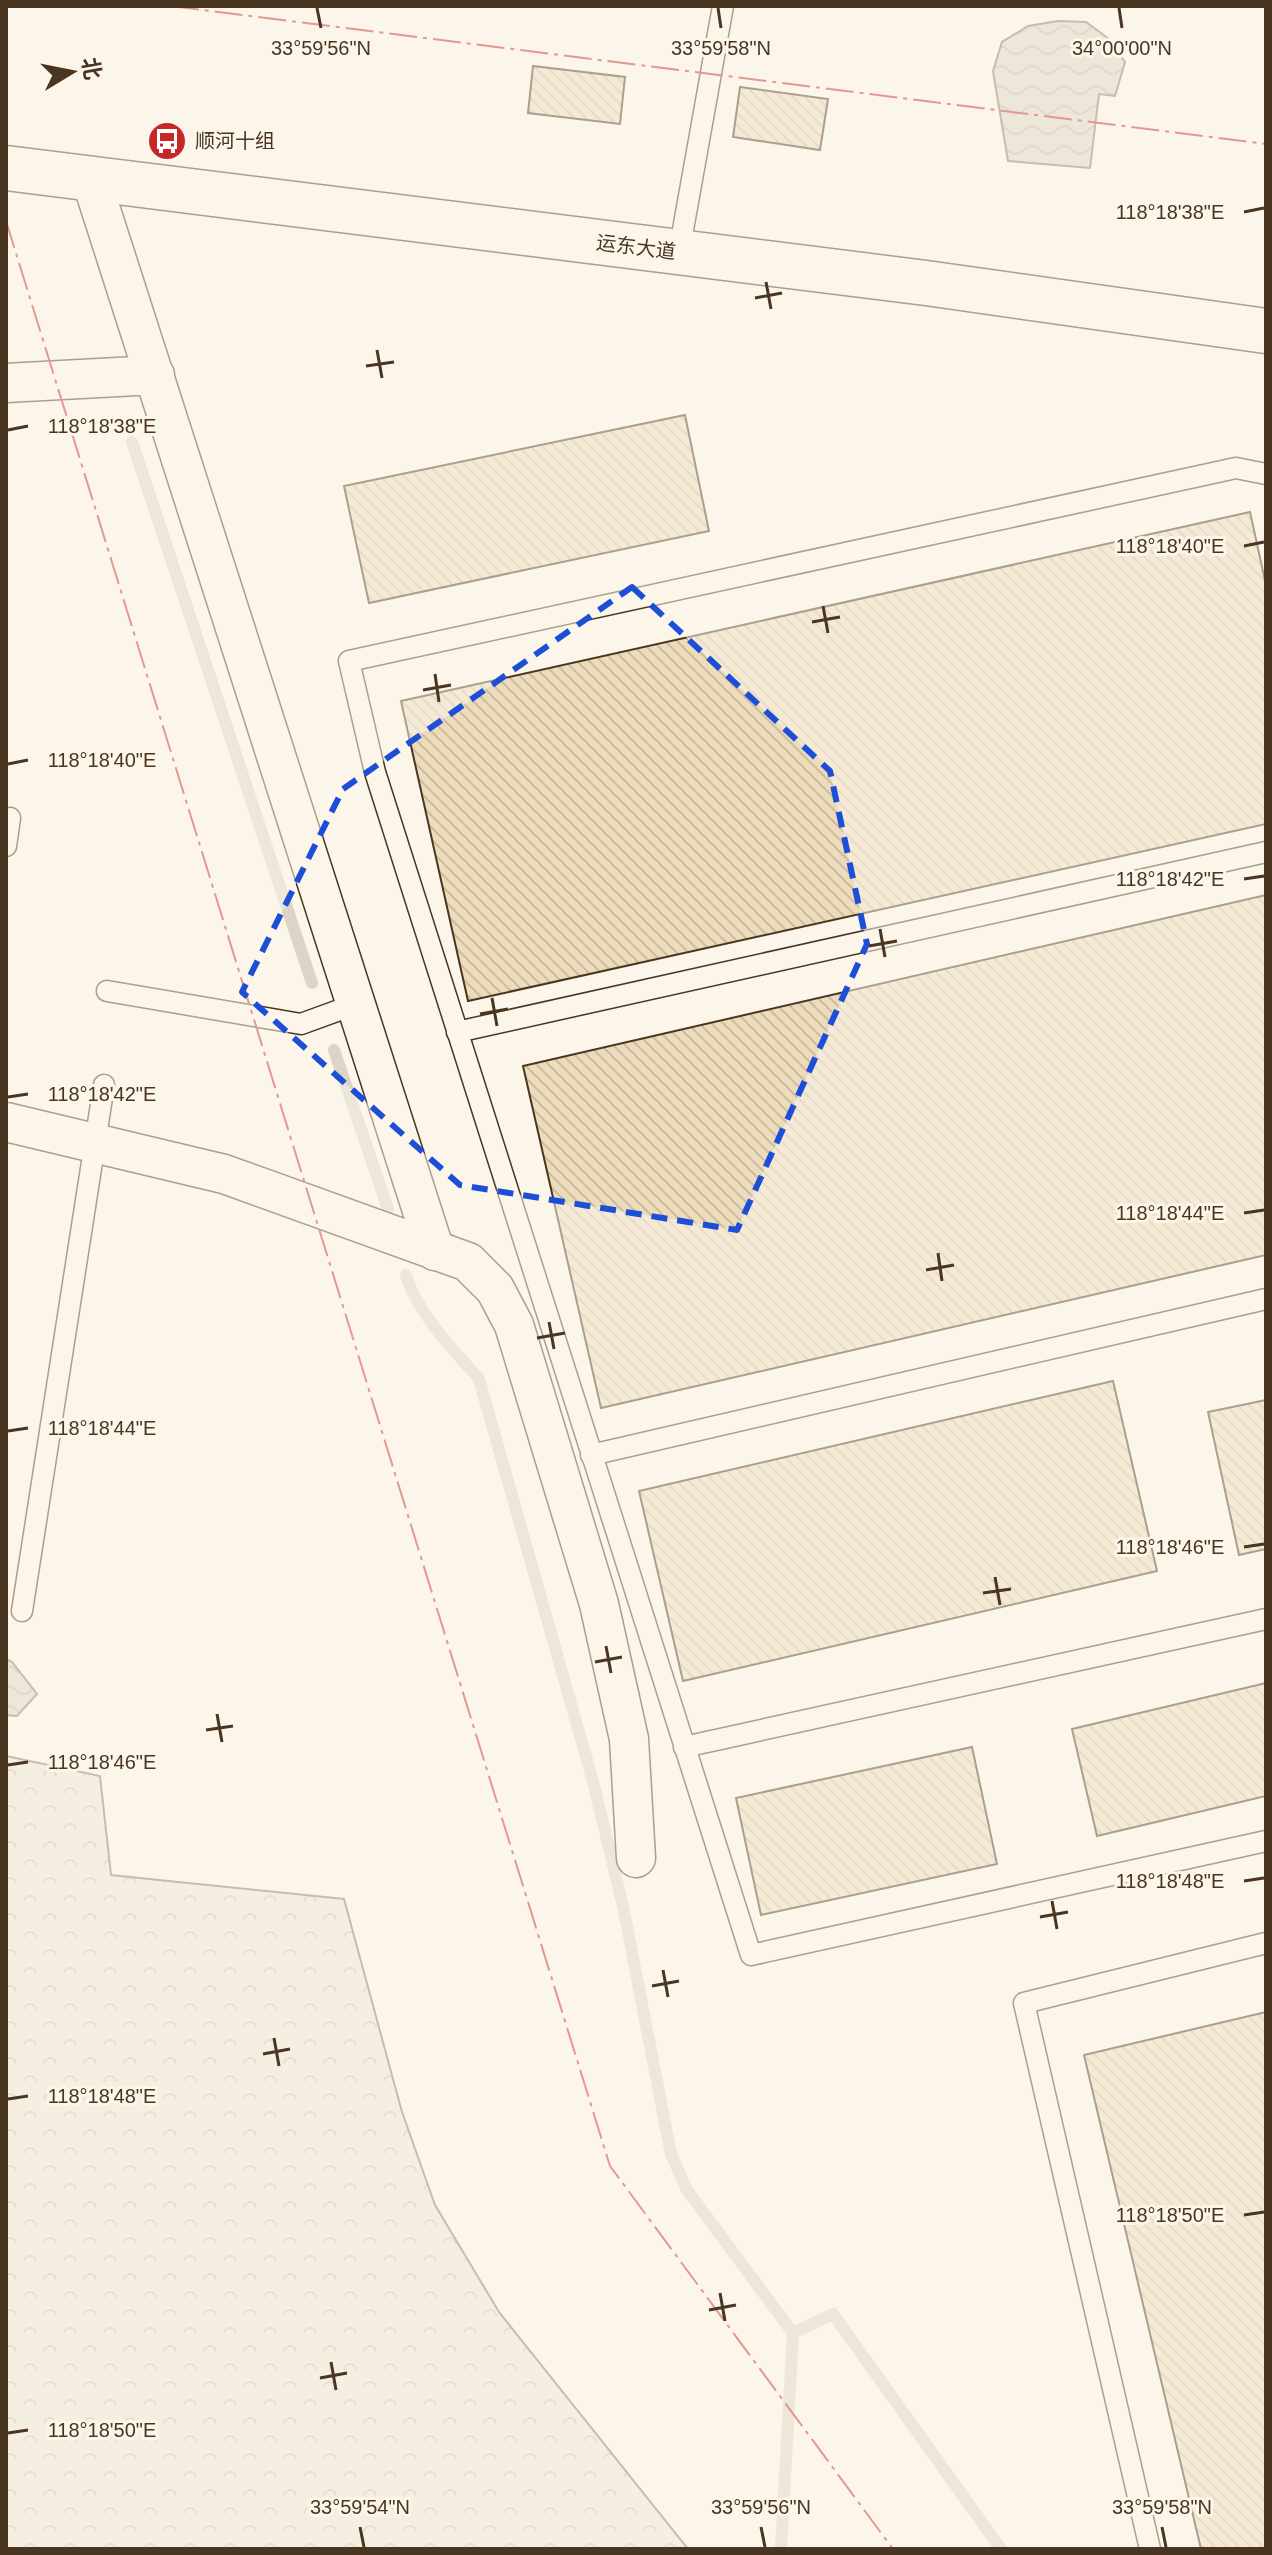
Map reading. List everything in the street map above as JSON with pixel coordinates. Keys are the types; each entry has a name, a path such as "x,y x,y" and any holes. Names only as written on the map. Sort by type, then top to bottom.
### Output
{"street":[{"name":"运东大道","path":"6,168 926,283 1266,331"},
{"path":"91,179 435,1251"},
{"path":"6,383 155,375"},
{"path":"6,1122 224,1174 468,1262 495,1289 514,1325 599,1604 629,1739 636,1858"}],"lane":[{"path":"679,252 723,6"},
{"path":"1266,474 1236,468 349,661 375,772 751,1955 1266,1841"},
{"path":"6,846 10,818"},
{"path":"457,1032 1266,852"},
{"path":"107,991 301,1024 356,1004"},
{"path":"22,1611 104,1085"},
{"path":"591,1455 1266,1299"},
{"path":"684,1747 1266,1619"},
{"path":"1150,2549 1024,2003 1266,1943"}],"highlighted area":[{"path":"632,587 830,771 867,944 737,1230 460,1185 242,992 343,789"}],"green space":[{"path":"6,1756 100,1776 111,1875 344,1899 402,2112 435,2205 499,2312 688,2549 6,2549"}],"water":[{"path":"1058,21 1086,22 1109,39 1125,62 1115,96 1099,94 1090,168 1008,161 993,71 1002,42 1028,26"},
{"path":"6,1659 12,1662 37,1694 17,1716 6,1715"}],"building":[{"path":"533,66 625,77 620,124 528,113"},
{"path":"740,87 828,99 820,150 733,137"},
{"path":"685,415 709,531 369,603 344,486"},
{"path":"1250,512 1266,585 1266,824 468,1001 401,701"},
{"path":"1266,895 1266,1255 601,1408 523,1066"},
{"path":"1113,1381 1157,1571 683,1681 639,1491"},
{"path":"1266,1400 1266,1549 1239,1555 1208,1412"},
{"path":"1266,1683 1266,1796 1097,1836 1072,1729"},
{"path":"972,1747 997,1864 761,1915 736,1798"},
{"path":"1266,2012 1266,2549 1201,2549 1084,2055"}],"waterway":[{"path":"132,442 312,983"},
{"path":"334,1050 388,1209"},
{"path":"406,1275 427,1316 479,1379 594,1785 624,1911 671,2154 687,2190 793,2333 781,2549"},
{"path":"793,2333 833,2314 1001,2549"}],"power":[{"path":"171,6 1266,144"},
{"path":"6,221 610,2166 893,2549"}],"place":[{"name":"顺河十组","path":"167,141"}]}
